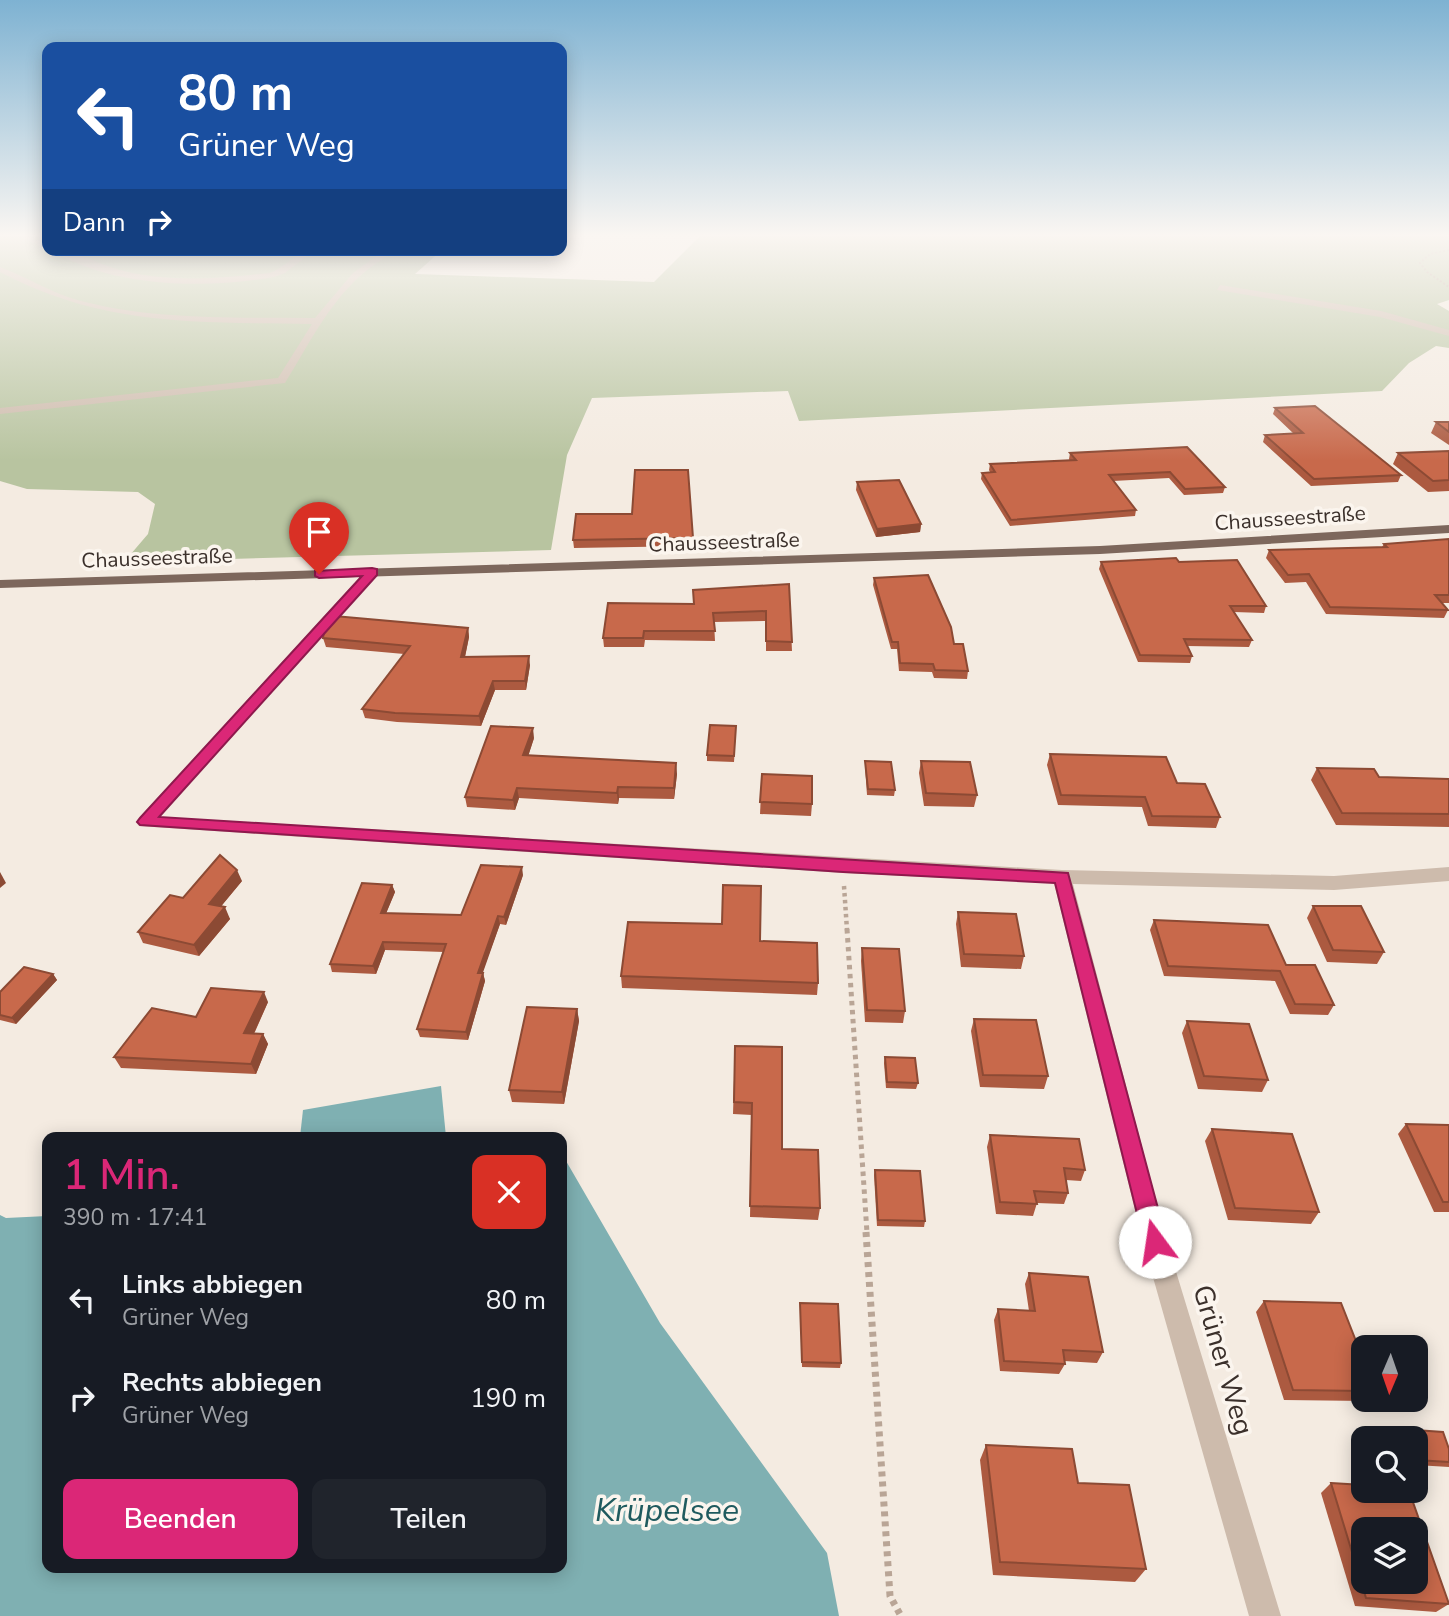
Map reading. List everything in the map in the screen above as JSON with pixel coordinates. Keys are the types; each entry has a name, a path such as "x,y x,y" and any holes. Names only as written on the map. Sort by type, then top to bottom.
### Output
{"main road":[{"name":"Chausseestraße","path":"0,584 1100,550 1449,529"}],"street":[{"path":"114,309 190,318 317,321"},
{"path":"0,411 281,382 327,309"},
{"path":"1353,309 1381,314 1449,333"},
{"path":"372,572 145,822 843,866 1062,877 1334,883 1446,880"},
{"name":"Grüner Weg","path":"1062,877 1155,1242 1265,1616"}],"path":[{"path":"843,866 890,1595 901,1616"}],"green space":[{"path":"0,309 1449,311 1449,348 1436,346 1409,363 1382,391 799,421 788,391 592,398 567,455 551,550 124,562 148,534 155,504 138,492 27,489 0,481"}],"water":[{"path":"441,1086 446,1132 301,1132 303,1110"},
{"name":"Krüpelsee","path":"567,1163 660,1323 827,1553 839,1616 0,1616 0,1215 6,1218 42,1216 42,1573 567,1573"}],"building":[{"path":"1315,406 1401,475 1314,479 1265,435 1303,433 1275,408"},
{"path":"1436,422 1449,422 1449,432"},
{"path":"1187,447 1225,487 1185,489 1170,472 1109,475 1136,510 1011,520 982,473 995,472 990,464 1076,460 1070,453"},
{"path":"1449,451 1449,480 1433,481 1398,453"},
{"path":"635,470 688,470 693,538 573,540 576,514 632,514"},
{"path":"899,480 921,524 877,529 857,482"},
{"path":"1449,539 1449,595 1435,595 1448,610 1330,607 1309,574 1288,575 1269,550 1387,547 1384,544"},
{"path":"1176,558 1179,562 1237,560 1266,606 1230,606 1252,640 1184,639 1192,656 1140,655 1101,562"},
{"path":"928,575 951,627 954,644 963,644 968,671 935,670 933,664 900,663 898,642 892,642 874,578"},
{"path":"789,584 792,642 766,641 766,611 713,613 715,631 644,631 643,638 603,638 608,603 694,604 693,590"},
{"path":"334,616 468,628 461,657 529,656 525,681 493,681 479,716 362,709 410,646 323,638 325,626"},
{"path":"710,725 736,726 734,756 707,755"},
{"path":"491,726 533,728 523,755 676,763 674,788 618,787 617,793 517,788 513,800 465,797"},
{"path":"1050,754 1166,757 1177,783 1205,784 1220,817 1152,816 1145,797 1061,795"},
{"path":"865,761 891,762 895,790 868,789"},
{"path":"921,761 970,762 977,795 926,793"},
{"path":"1317,768 1374,769 1379,777 1449,779 1449,814 1342,813"},
{"path":"762,774 812,776 812,804 760,802"},
{"path":"220,855 237,870 209,904 225,907 194,945 138,932 170,895 183,898"},
{"path":"481,865 522,867 504,917 498,916 478,973 483,973 466,1032 417,1029 446,944 383,942 373,966 330,964 362,883 392,885 381,913 461,915"},
{"path":"723,885 761,886 760,941 817,943 818,983 621,976 628,922 722,924"},
{"path":"1313,906 1361,906 1384,952 1333,950"},
{"path":"958,912 1016,914 1024,956 964,954"},
{"path":"1154,920 1268,925 1286,965 1315,965 1334,1005 1295,1004 1280,971 1168,966"},
{"path":"862,948 899,949 905,1011 867,1010"},
{"path":"24,967 53,974 12,1018 0,1015 0,992"},
{"path":"211,988 264,992 244,1033 263,1034 251,1064 114,1057 152,1008 196,1017"},
{"path":"527,1007 577,1009 562,1092 509,1090"},
{"path":"974,1019 1036,1020 1048,1076 983,1075"},
{"path":"1187,1021 1249,1024 1268,1080 1204,1076"},
{"path":"735,1046 782,1047 782,1149 818,1150 820,1208 750,1206 752,1103 734,1102"},
{"path":"885,1057 915,1058 918,1083 887,1082"},
{"path":"1406,1124 1449,1125 1449,1202 1443,1202"},
{"path":"1212,1129 1292,1134 1319,1212 1235,1208"},
{"path":"990,1135 1079,1139 1085,1170 1064,1168 1068,1193 1034,1191 1037,1204 1000,1202"},
{"path":"875,1170 920,1171 925,1221 878,1220"},
{"path":"1029,1273 1088,1277 1103,1352 1063,1350 1065,1364 1004,1361 998,1309 1035,1311"},
{"path":"1264,1301 1341,1303 1354,1335 1351,1335 1351,1391 1293,1390"},
{"path":"800,1303 838,1304 841,1363 802,1362"},
{"path":"1428,1431 1443,1432 1449,1449 1449,1462 1428,1461"},
{"path":"986,1445 1072,1449 1078,1483 1129,1485 1146,1569 1000,1562"},
{"path":"1331,1483 1351,1484 1351,1503 1413,1503 1418,1517 1351,1517 1351,1549"},
{"path":"1428,1545 1449,1604 1366,1598 1365,1594 1428,1594"}],"route":[{"path":"319,574 372,572 145,822 843,866 1062,877 1155,1242"}]}
